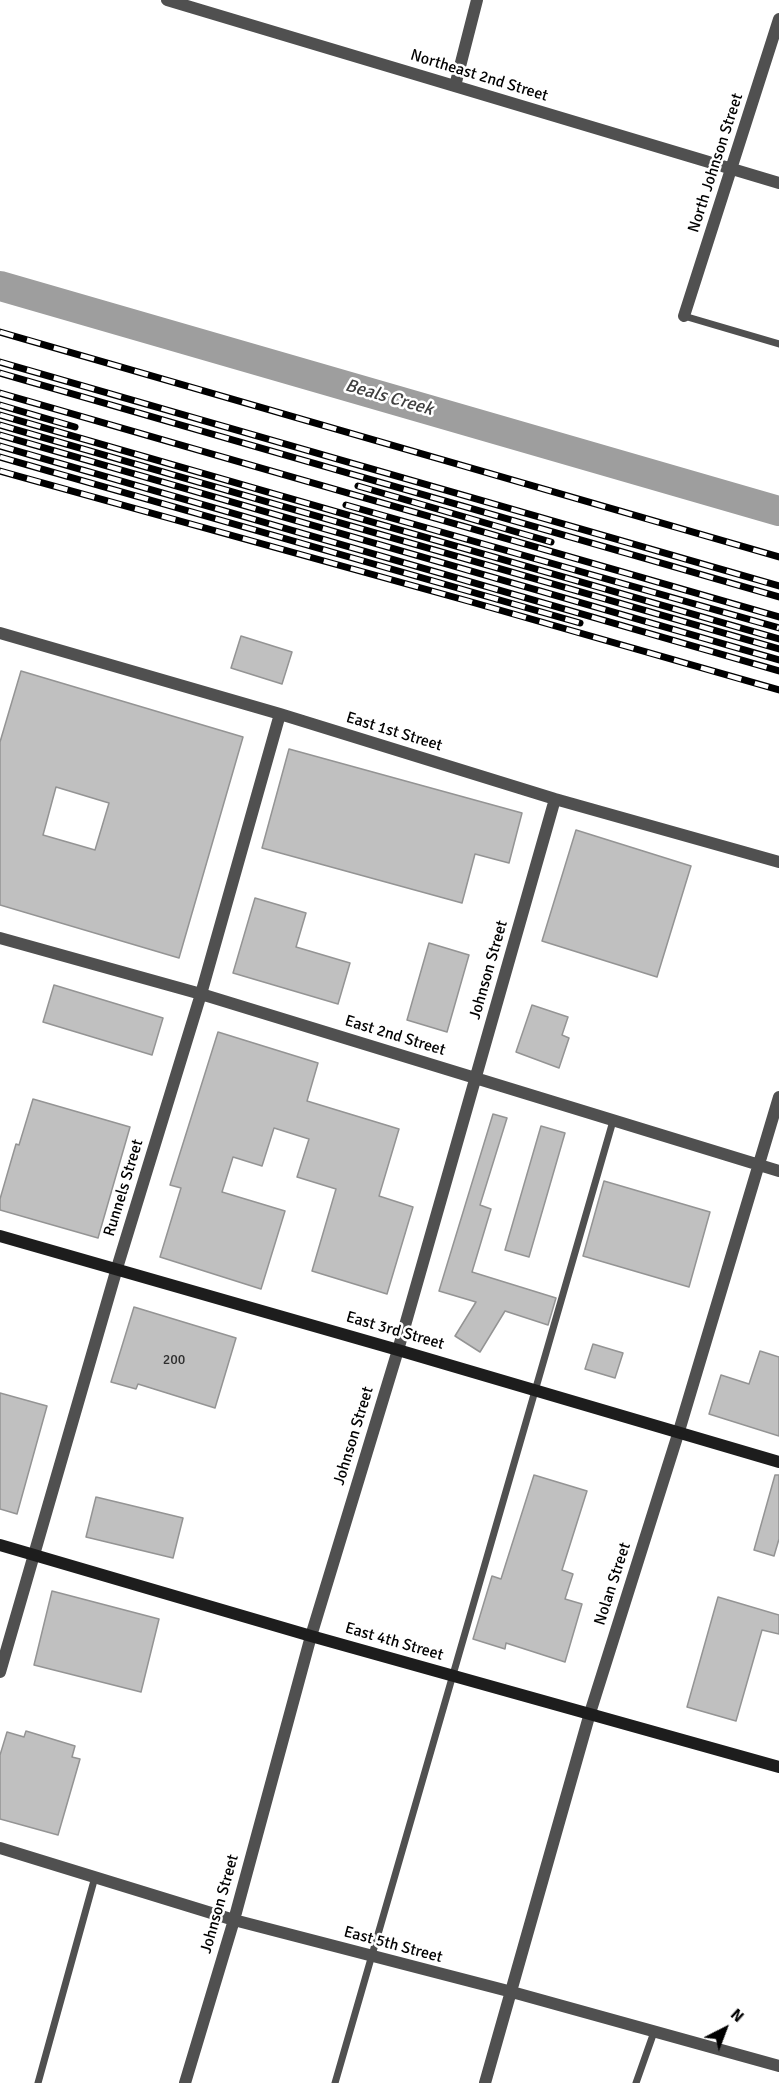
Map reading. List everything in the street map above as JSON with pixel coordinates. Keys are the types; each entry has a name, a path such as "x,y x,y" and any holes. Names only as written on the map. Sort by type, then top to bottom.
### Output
{"main road":[{"name":"East 3rd Street","path":"0,1236 679,1431 779,1462"},
{"name":"East 4th Street","path":"0,1545 311,1636 779,1767"}],"street":[{"name":"Northeast 2nd Street","path":"168,0 779,183"},
{"path":"455,86 477,0"},
{"name":"North Johnson Street","path":"684,316 779,19"},
{"name":"East 1st Street","path":"0,633 280,714 555,799 779,862"},
{"name":"Runnels Street","path":"0,1672 117,1269 201,994 280,714"},
{"name":"Johnson Street","path":"185,2083 234,1920 311,1636 398,1350 555,799"},
{"name":"East 2nd Street","path":"0,938 201,994 779,1171"},
{"name":"Nolan Street","path":"484,2083 512,1992 590,1713 679,1431 779,1097"},
{"name":"East 5th Street","path":"0,1848 234,1920 512,1992 779,2066"}],"lane":[{"path":"684,316 779,344"},
{"path":"335,2083 613,1121"},
{"path":"38,2083 95,1877"},
{"path":"636,2083 654,2032"}],"building":[{"path":"241,636 292,652 282,684 231,668"},
{"path":"21,671 243,737 179,958 0,905 0,742","holes":["56,787 109,803 95,850 43,835"]},
{"path":"289,749 522,813 509,863 475,854 462,903 262,848"},
{"path":"576,830 691,866 657,977 542,941"},
{"path":"255,898 306,913 296,947 350,963 338,1004 233,973"},
{"path":"429,943 469,955 447,1032 407,1020"},
{"path":"54,985 163,1018 152,1055 43,1022"},
{"path":"532,1005 568,1017 562,1035 569,1038 559,1068 516,1052"},
{"path":"218,1032 318,1063 307,1101 399,1129 379,1196 413,1207 387,1294 312,1271 336,1189 297,1177 309,1139 274,1128 262,1166 233,1157 222,1192 285,1211 261,1289 160,1257 181,1188 170,1185"},
{"path":"33,1099 130,1127 98,1238 0,1210 0,1199 16,1144 19,1145"},
{"path":"493,1114 507,1118 480,1205 491,1209 472,1272 556,1298 548,1325 505,1311 480,1352 455,1336 476,1302 439,1291"},
{"path":"541,1126 565,1133 529,1257 505,1250"},
{"path":"604,1181 710,1212 689,1287 583,1256"},
{"path":"134,1307 236,1338 215,1408 138,1384 136,1389 111,1382"},
{"path":"593,1344 623,1353 615,1378 585,1369"},
{"path":"760,1351 779,1357 779,1436 709,1414 721,1375 749,1384"},
{"path":"0,1393 47,1406 17,1514 0,1509"},
{"path":"534,1475 587,1491 562,1570 573,1574 565,1599 582,1604 565,1662 506,1643 505,1649 473,1639 492,1576 501,1579"},
{"path":"775,1475 779,1475 779,1539 774,1556 754,1550"},
{"path":"96,1497 183,1518 173,1558 86,1537"},
{"path":"52,1591 159,1619 141,1692 34,1665"},
{"path":"718,1597 779,1615 779,1634 762,1630 736,1721 687,1707"},
{"path":"26,1731 75,1746 72,1757 80,1759 58,1835 0,1819 0,1755 7,1732 24,1737"}],"waterway":[{"name":"Beals Creek","path":"0,286 779,511"}],"railway":[{"path":"0,332 779,557"},
{"path":"0,362 779,586"},
{"path":"0,373 779,597"},
{"path":"0,393 779,617"},
{"path":"0,405 75,427"},
{"path":"0,415 779,639"},
{"path":"0,425 779,649"},
{"path":"0,435 779,660"},
{"path":"0,446 779,671"},
{"path":"0,457 580,623"},
{"path":"0,471 779,690"},
{"path":"358,486 551,542"},
{"path":"346,505 779,628"}]}
